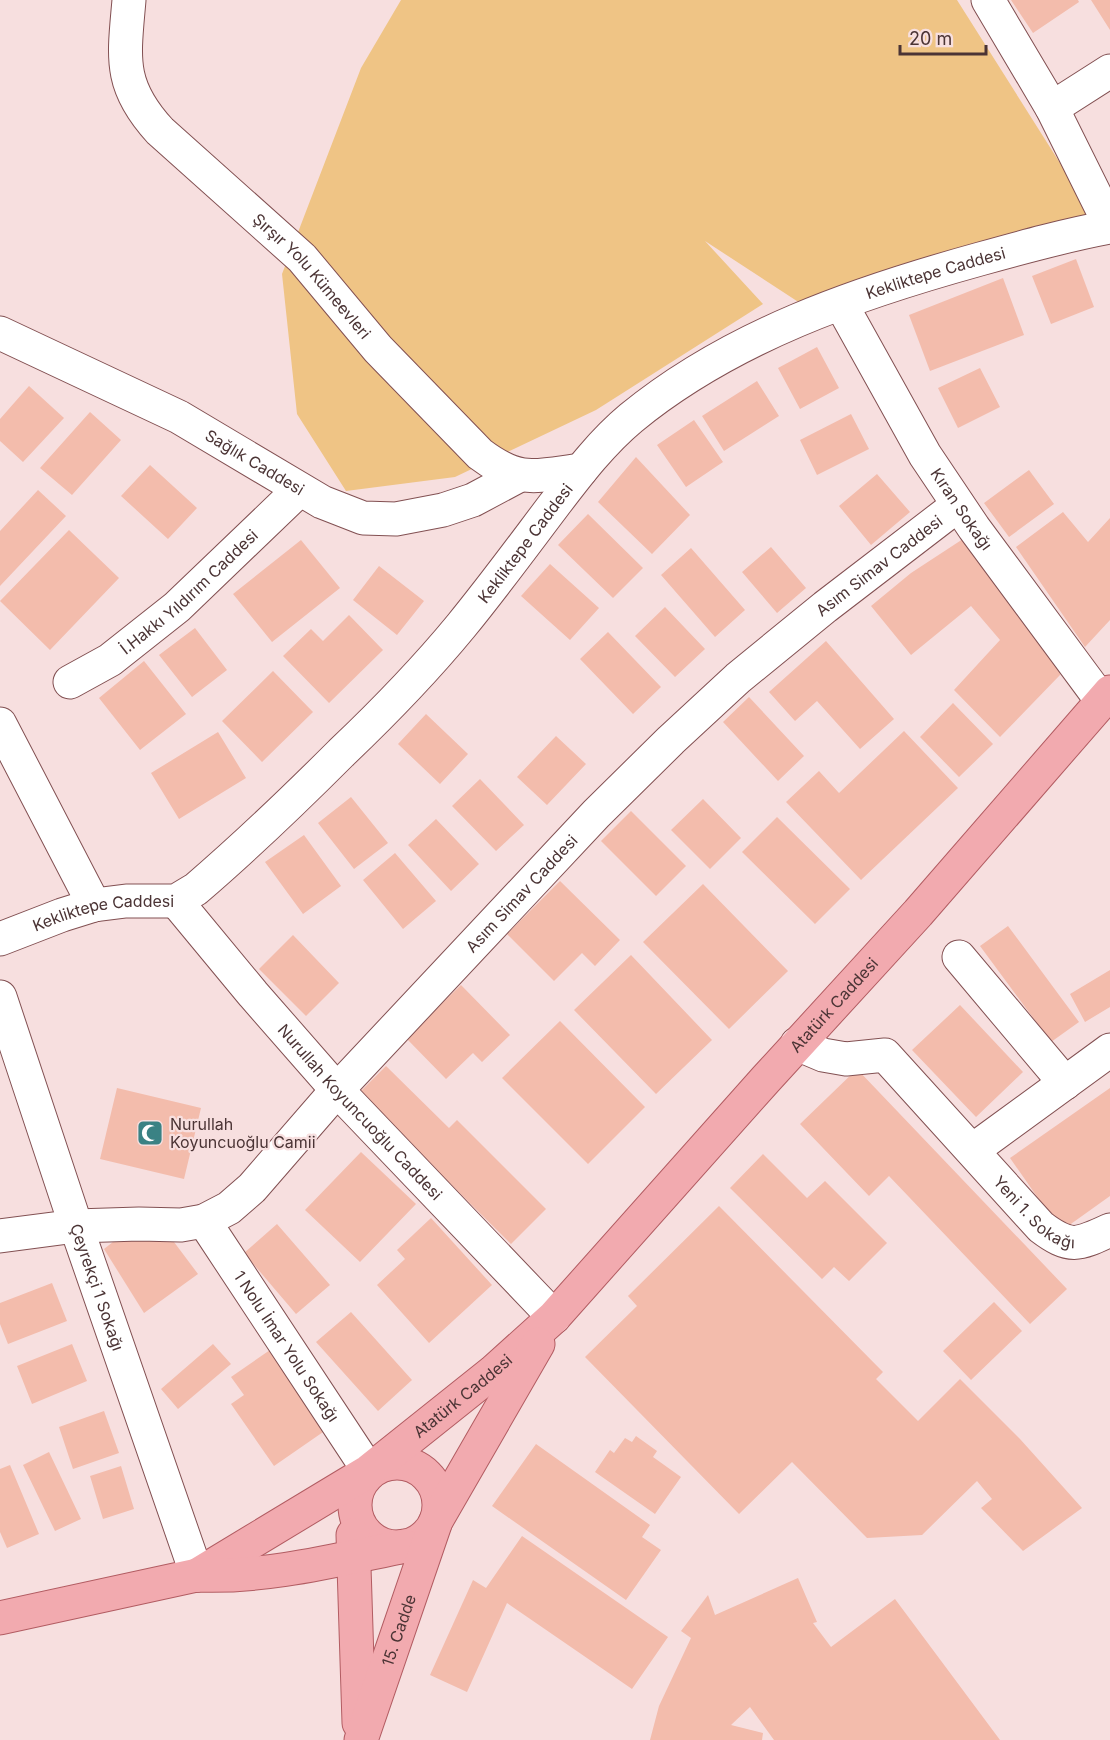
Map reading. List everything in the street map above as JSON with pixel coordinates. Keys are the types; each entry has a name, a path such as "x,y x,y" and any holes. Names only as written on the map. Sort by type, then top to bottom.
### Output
{"main road":[{"name":"Atatürk Caddesi","path":"354,1509 355,1495 360,1482 369,1472 493,1372 554,1317 797,1044 918,913 1106,697"},
{"name":"Atatürk Caddesi","path":"0,1618 196,1575 256,1574 352,1557 418,1542 429,1533 554,1317"},
{"name":"Atatürk Caddesi","path":"196,1575 382,1464 396,1462 410,1464 423,1471 432,1481 438,1493 439,1507 436,1521"},
{"name":"15. Cadde","path":"354,1509 352,1557 361,1740"},
{"path":"354,1509 358,1523 366,1535 378,1543 391,1547 405,1546"},
{"name":"15. Cadde","path":"361,1740 436,1521"}],"street":[{"name":"Şırşır Yolu Kümeevleri","path":"129,0 124,47 127,75 142,112 160,131 302,258 378,349 480,454 497,468 518,476 537,476 581,470"},
{"path":"988,0 1052,108 1110,226"},
{"path":"1052,108 1110,71"},
{"name":"Kekliktepe Caddesi","path":"0,939 94,905 126,901 176,901 196,889 314,780 391,704 461,626 581,470 631,419 706,367 750,342 841,304 938,271 1069,234 1110,226"},
{"name":"Kıran Sokağı","path":"841,304 925,455 958,505 1106,697"},
{"name":"Sağlık Caddesi","path":"0,333 179,417 299,490 363,518 396,519 443,510 473,500 518,476"},
{"name":"İ.Hakkı Yıldırım Caddesi","path":"70,682 110,660 177,607 299,490"},
{"name":"Asım Simav Caddesi","path":"0,1236 76,1226 181,1225 204,1221 229,1208 252,1188 337,1090 596,814 671,740 738,678 825,607 958,505"},
{"path":"0,724 94,905"},
{"name":"Nurullah Koyuncuoğlu Caddesi","path":"176,901 337,1090 554,1317"},
{"path":"959,957 1065,1083"},
{"name":"Çeyrekçi 1 Sokağı","path":"0,997 196,1575"},
{"name":"Yeni 1. Sokağı","path":"797,1044 823,1055 846,1059 885,1055 1041,1227 1058,1239 1072,1243 1086,1241 1110,1230"},
{"path":"973,1150 1110,1050"},
{"name":"1 Nolu İmar Yolu Sokağı","path":"204,1221 369,1472"}],"shaded area":[{"path":"401,0 957,0 1096,220 803,305 705,241 763,304 596,410 455,477 346,491 297,414 282,274 361,68"}],"building":[{"path":"1011,0 1078,0 1079,2 1033,33"},
{"path":"1091,0 1110,0 1110,30"},
{"path":"1076,259 1094,307 1051,324 1032,276"},
{"path":"1003,278 1024,335 930,371 909,315"},
{"path":"817,347 839,388 800,409 778,368"},
{"path":"980,368 1000,407 958,428 938,388"},
{"path":"757,381 779,416 724,451 702,416"},
{"path":"29,386 64,418 23,462 0,441 0,419"},
{"path":"90,412 121,440 72,495 40,468"},
{"path":"851,414 869,449 817,475 800,440"},
{"path":"694,420 723,462 686,487 657,445"},
{"path":"636,457 690,515 652,554 598,502"},
{"path":"150,465 197,508 168,539 121,496"},
{"path":"1029,470 1054,504 1009,537 984,503"},
{"path":"877,474 910,512 871,545 839,506"},
{"path":"38,490 66,516 0,586 0,531"},
{"path":"1063,512 1088,542 1110,518 1110,620 1085,647 1016,547"},
{"path":"588,514 643,568 613,598 558,545"},
{"path":"69,530 119,578 50,650 0,601"},
{"path":"966,537 1061,665 1060,675 1000,737 954,690 1000,640 971,606 911,655 871,606 911,573"},
{"path":"301,540 340,588 272,642 233,594"},
{"path":"771,547 806,588 777,613 742,572"},
{"path":"691,548 745,610 715,637 661,575"},
{"path":"550,564 599,608 570,640 521,596"},
{"path":"379,566 424,601 397,635 353,600"},
{"path":"665,607 705,649 675,677 635,636"},
{"path":"349,615 383,650 329,703 283,656 311,629 323,641"},
{"path":"195,628 227,670 192,697 159,655"},
{"path":"608,632 661,687 633,714 580,659"},
{"path":"826,641 894,719 860,749 817,701 795,721 769,692"},
{"path":"144,661 186,714 140,750 99,698"},
{"path":"273,671 313,712 262,762 222,721"},
{"path":"749,697 804,756 778,781 723,722"},
{"path":"953,703 993,744 959,777 920,737"},
{"path":"426,714 468,754 440,784 398,744"},
{"path":"904,731 958,788 861,880 786,802 819,771 839,793"},
{"path":"218,732 246,778 179,819 151,773"},
{"path":"556,736 586,764 547,805 517,777"},
{"path":"480,779 524,825 496,851 452,806"},
{"path":"351,797 388,843 354,869 318,823"},
{"path":"703,799 741,838 710,869 671,830"},
{"path":"631,811 686,866 656,896 601,841"},
{"path":"777,817 850,889 815,924 742,852"},
{"path":"436,819 479,864 451,891 408,845"},
{"path":"304,835 341,886 303,914 265,862"},
{"path":"395,853 436,901 403,929 363,880"},
{"path":"560,881 620,940 595,966 582,953 554,981 507,934"},
{"path":"703,884 788,971 729,1029 643,942"},
{"path":"1008,926 1079,1022 1051,1042 980,946"},
{"path":"293,935 339,983 306,1016 259,969"},
{"path":"631,955 712,1040 656,1094 574,1010"},
{"path":"1110,970 1110,1007 1085,1022 1070,994"},
{"path":"461,985 510,1035 482,1062 473,1053 446,1079 406,1038"},
{"path":"960,1005 1023,1072 976,1117 912,1050"},
{"path":"560,1021 645,1107 588,1164 502,1078"},
{"path":"386,1066 449,1128 457,1120 546,1209 511,1244 359,1093"},
{"path":"857,1069 1067,1289 1030,1324 889,1176 869,1196 800,1124"},
{"name":"Nurullah Koyuncuoğlu Camii","path":"117,1088 201,1108 184,1179 100,1159"},
{"path":"1110,1088 1110,1196 1061,1231 1010,1158"},
{"path":"361,1152 416,1204 360,1262 305,1210"},
{"path":"763,1154 807,1198 825,1181 887,1243 849,1281 834,1267 822,1279 730,1188"},
{"path":"719,1206 883,1372 876,1379 918,1421 960,1379 1020,1439 1082,1508 1023,1551 981,1508 992,1499 977,1481 922,1535 867,1538 792,1462 739,1514 585,1357 637,1306 628,1296"},
{"path":"431,1218 492,1285 429,1343 377,1285 405,1259 397,1250"},
{"path":"277,1224 330,1285 296,1314 244,1253"},
{"path":"123,1234 171,1238 198,1274 144,1313 104,1249"},
{"path":"52,1283 67,1321 8,1344 0,1324 0,1303"},
{"path":"994,1302 1022,1331 971,1380 943,1351"},
{"path":"351,1312 412,1380 378,1411 316,1342"},
{"path":"72,1344 87,1381 32,1404 17,1366"},
{"path":"213,1344 231,1364 178,1409 161,1389"},
{"path":"270,1350 326,1430 274,1466 231,1404 244,1395 231,1377"},
{"path":"104,1411 119,1453 73,1469 59,1427"},
{"path":"636,1436 657,1451 653,1457 681,1477 655,1514 595,1472 610,1450 614,1453 625,1438 632,1442"},
{"path":"536,1444 650,1525 642,1537 661,1550 626,1600 492,1506"},
{"path":"49,1452 81,1519 55,1531 23,1465"},
{"path":"10,1465 39,1534 7,1548 0,1532 0,1469"},
{"path":"121,1466 134,1509 103,1519 90,1476"},
{"path":"522,1536 668,1637 632,1689 507,1603 467,1692 430,1675 473,1580 486,1588"},
{"path":"798,1578 817,1622 813,1623 831,1647 895,1599 1000,1740 774,1740 750,1707 731,1725 763,1733 762,1740 650,1740 659,1706 691,1638 681,1631 708,1595 715,1615"}],"place":[{"name":"Nurullah Koyuncuoğlu Camii","path":"150,1133"}]}
